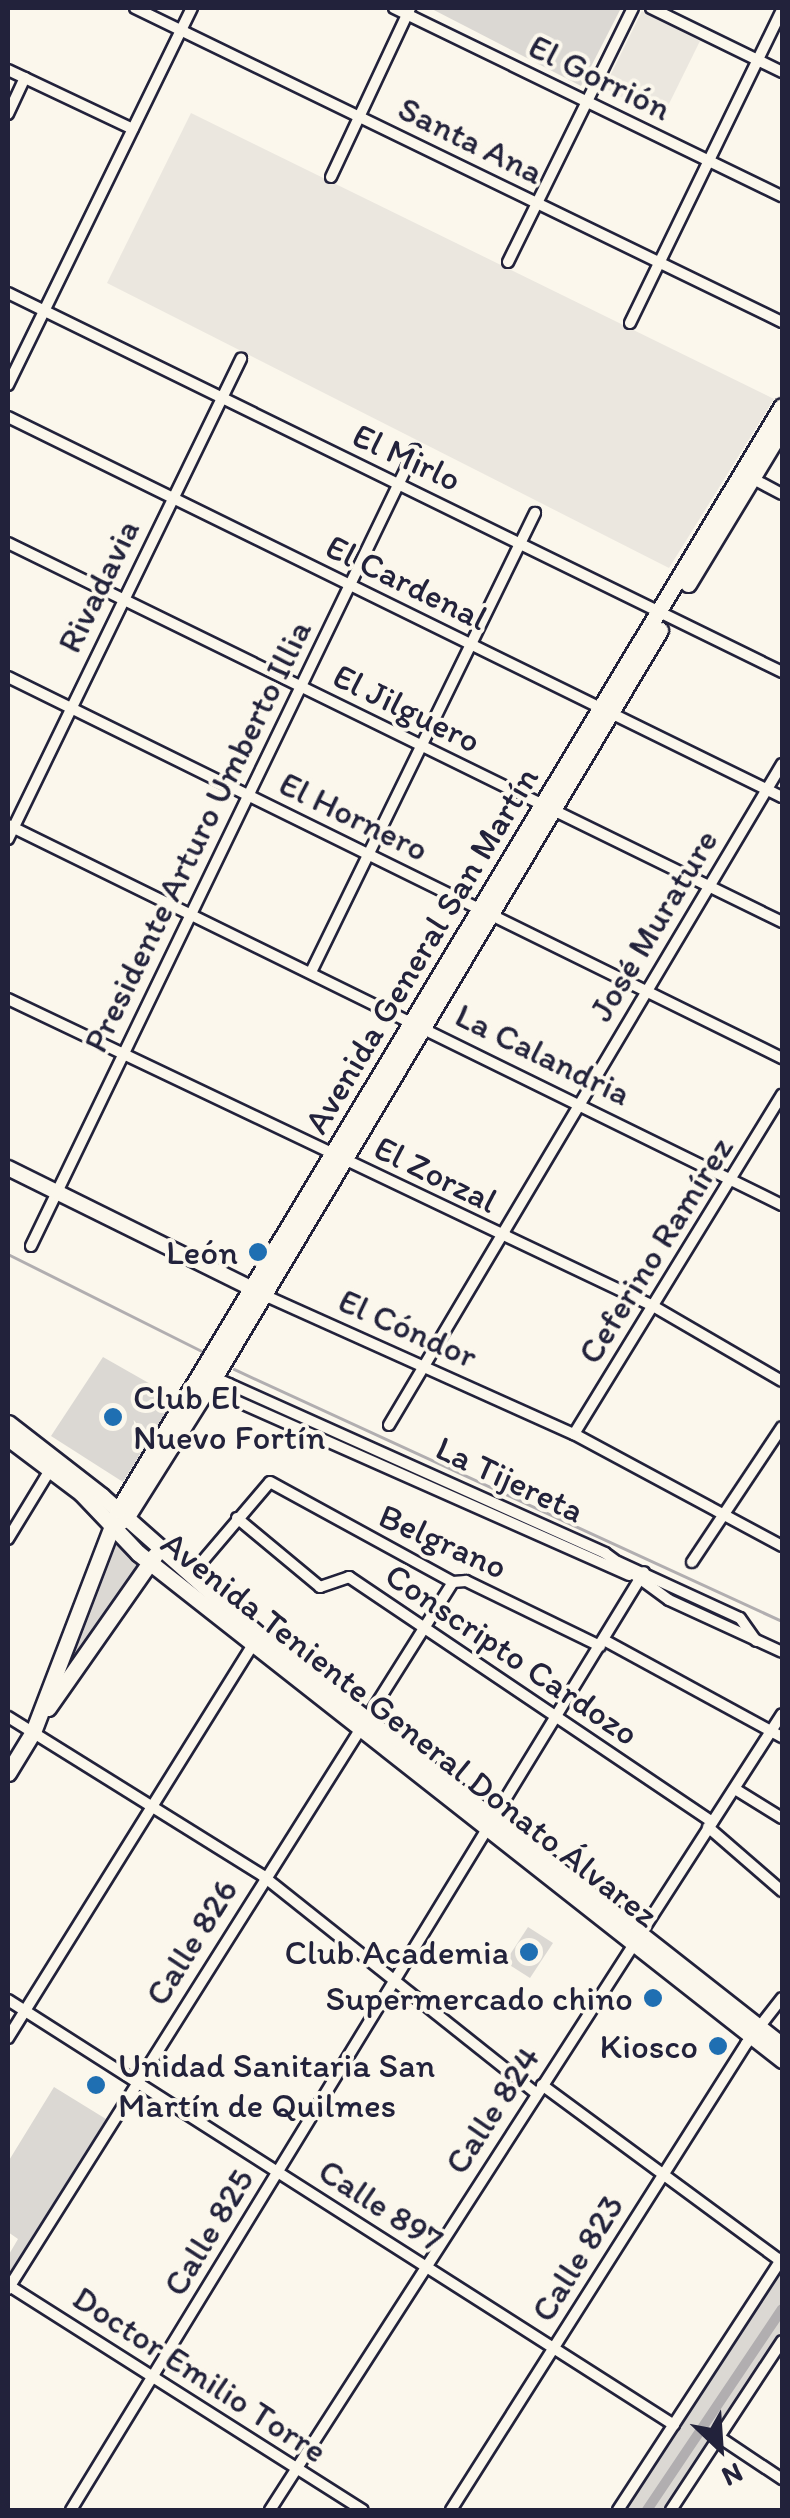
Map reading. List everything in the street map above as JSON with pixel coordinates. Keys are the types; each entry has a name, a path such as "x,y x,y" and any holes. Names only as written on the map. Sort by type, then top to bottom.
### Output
{"main road":[{"name":"Avenida General San Martín","path":"8,1772 32,1732 119,1518 216,1378 259,1292 747,475 782,406"},
{"name":"Avenida General San Martín","path":"747,475 782,429"},
{"name":"Avenida Teniente General Donato Álvarez","path":"8,1423 119,1518 153,1556 253,1644 361,1721"},
{"name":"Avenida Teniente General Donato Álvarez","path":"8,1438 119,1518"},
{"name":"Avenida Teniente General Donato Álvarez","path":"153,1556 189,1577 361,1721 756,2032 782,2060"},
{"path":"32,1732 153,1556"},
{"name":"Avenida Teniente General Donato Álvarez","path":"756,2032 782,2046"}],"street":[{"name":"Santa Ana","path":"135,8 782,322"},
{"path":"8,385 192,8"},
{"name":"El Gorrión","path":"394,8 409,11 782,196"},
{"path":"508,262 632,8"},
{"path":"652,8 782,72"},
{"path":"630,322 782,10"},
{"path":"330,177 409,11"},
{"path":"8,70 133,129"},
{"path":"8,114 25,78"},
{"name":"El Mirlo","path":"8,292 782,672"},
{"name":"Rivadavia","path":"9,830 241,358"},
{"name":"El Cardenal","path":"8,417 782,797"},
{"name":"Presidente Arturo Umberto Illia","path":"30,1246 415,450"},
{"path":"747,475 782,494"},
{"path":"311,972 536,513"},
{"name":"El Jilguero","path":"8,543 782,922"},
{"name":"El Hornero","path":"8,678 782,1058"},
{"name":"José Murature","path":"388,1424 782,764"},
{"name":"La Calandria","path":"9,830 419,1023 732,1176 782,1205"},
{"name":"El Zorzal","path":"8,998 653,1306 782,1381"},
{"name":"Ceferino Ramírez","path":"574,1434 782,1094"},
{"name":"El Cóndor","path":"8,1168 420,1368 574,1434 782,1546"},
{"path":"216,1378 234,1400 740,1618 756,1640 782,1652"},
{"name":"La Tijereta","path":"216,1378 403,1459 617,1562 637,1576"},
{"path":"300,1413 302,1428"},
{"path":"692,1562 782,1427"},
{"path":"395,1472 403,1459"},
{"path":"8,1539 50,1470"},
{"name":"Belgrano","path":"237,1518 266,1483 453,1582 466,1581 602,1643 778,1734"},
{"path":"189,1577 237,1518"},
{"name":"Conscripto Cardozo","path":"237,1518 320,1587 349,1577 560,1718 710,1824 782,1891"},
{"name":"Calle 825","path":"71,2510 393,1979 560,1718 637,1576"},
{"path":"361,1721 453,1582"},
{"path":"8,2038 253,1644"},
{"name":"Calle 824","path":"270,2510 634,1936 710,1824 778,1734 782,1714"},
{"path":"8,1717 264,1877 539,2089 782,2260 618,2510"},
{"name":"Calle 826","path":"8,2287 361,1721"},
{"path":"735,1789 782,1818"},
{"name":"Calle 823","path":"451,2510 662,2175 782,1998"},
{"name":"Calle 897","path":"8,2000 674,2425"},
{"name":"Doctor Emilio Torre","path":"8,2287 154,2374 363,2510"},
{"path":"670,2510 782,2341"},
{"path":"719,2437 782,2479"}],"shaded area":[{"path":"430,8 621,8 581,86"},
{"path":"642,11 700,41 662,118 604,88"},
{"path":"191,113 774,399 669,568 107,283"},
{"name":"Club El Nuevo Fortín","path":"103,1357 175,1398 123,1482 51,1436"},
{"path":"118,1541 141,1566 67,1674 64,1671"},
{"name":"Club Academia","path":"528,1927 553,1943 530,1978 505,1962"},
{"path":"54,2087 106,2119 8,2275 8,2256 18,2239 8,2232 8,2162"},
{"path":"782,2265 782,2333 667,2510 624,2510"}],"waterway":[{"path":"8,1254 204,1352"},
{"path":"234,1369 782,1621"},
{"path":"647,2510 782,2309"}],"place":[{"name":"León","path":"258,1252"},
{"name":"Club El Nuevo Fortín","path":"113,1417"},
{"name":"Club Academia","path":"529,1952"},
{"name":"Supermercado chino","path":"653,1998"},
{"name":"Kiosco","path":"718,2046"},
{"name":"Unidad Sanitaria San Martín de Quilmes","path":"96,2085"}]}
